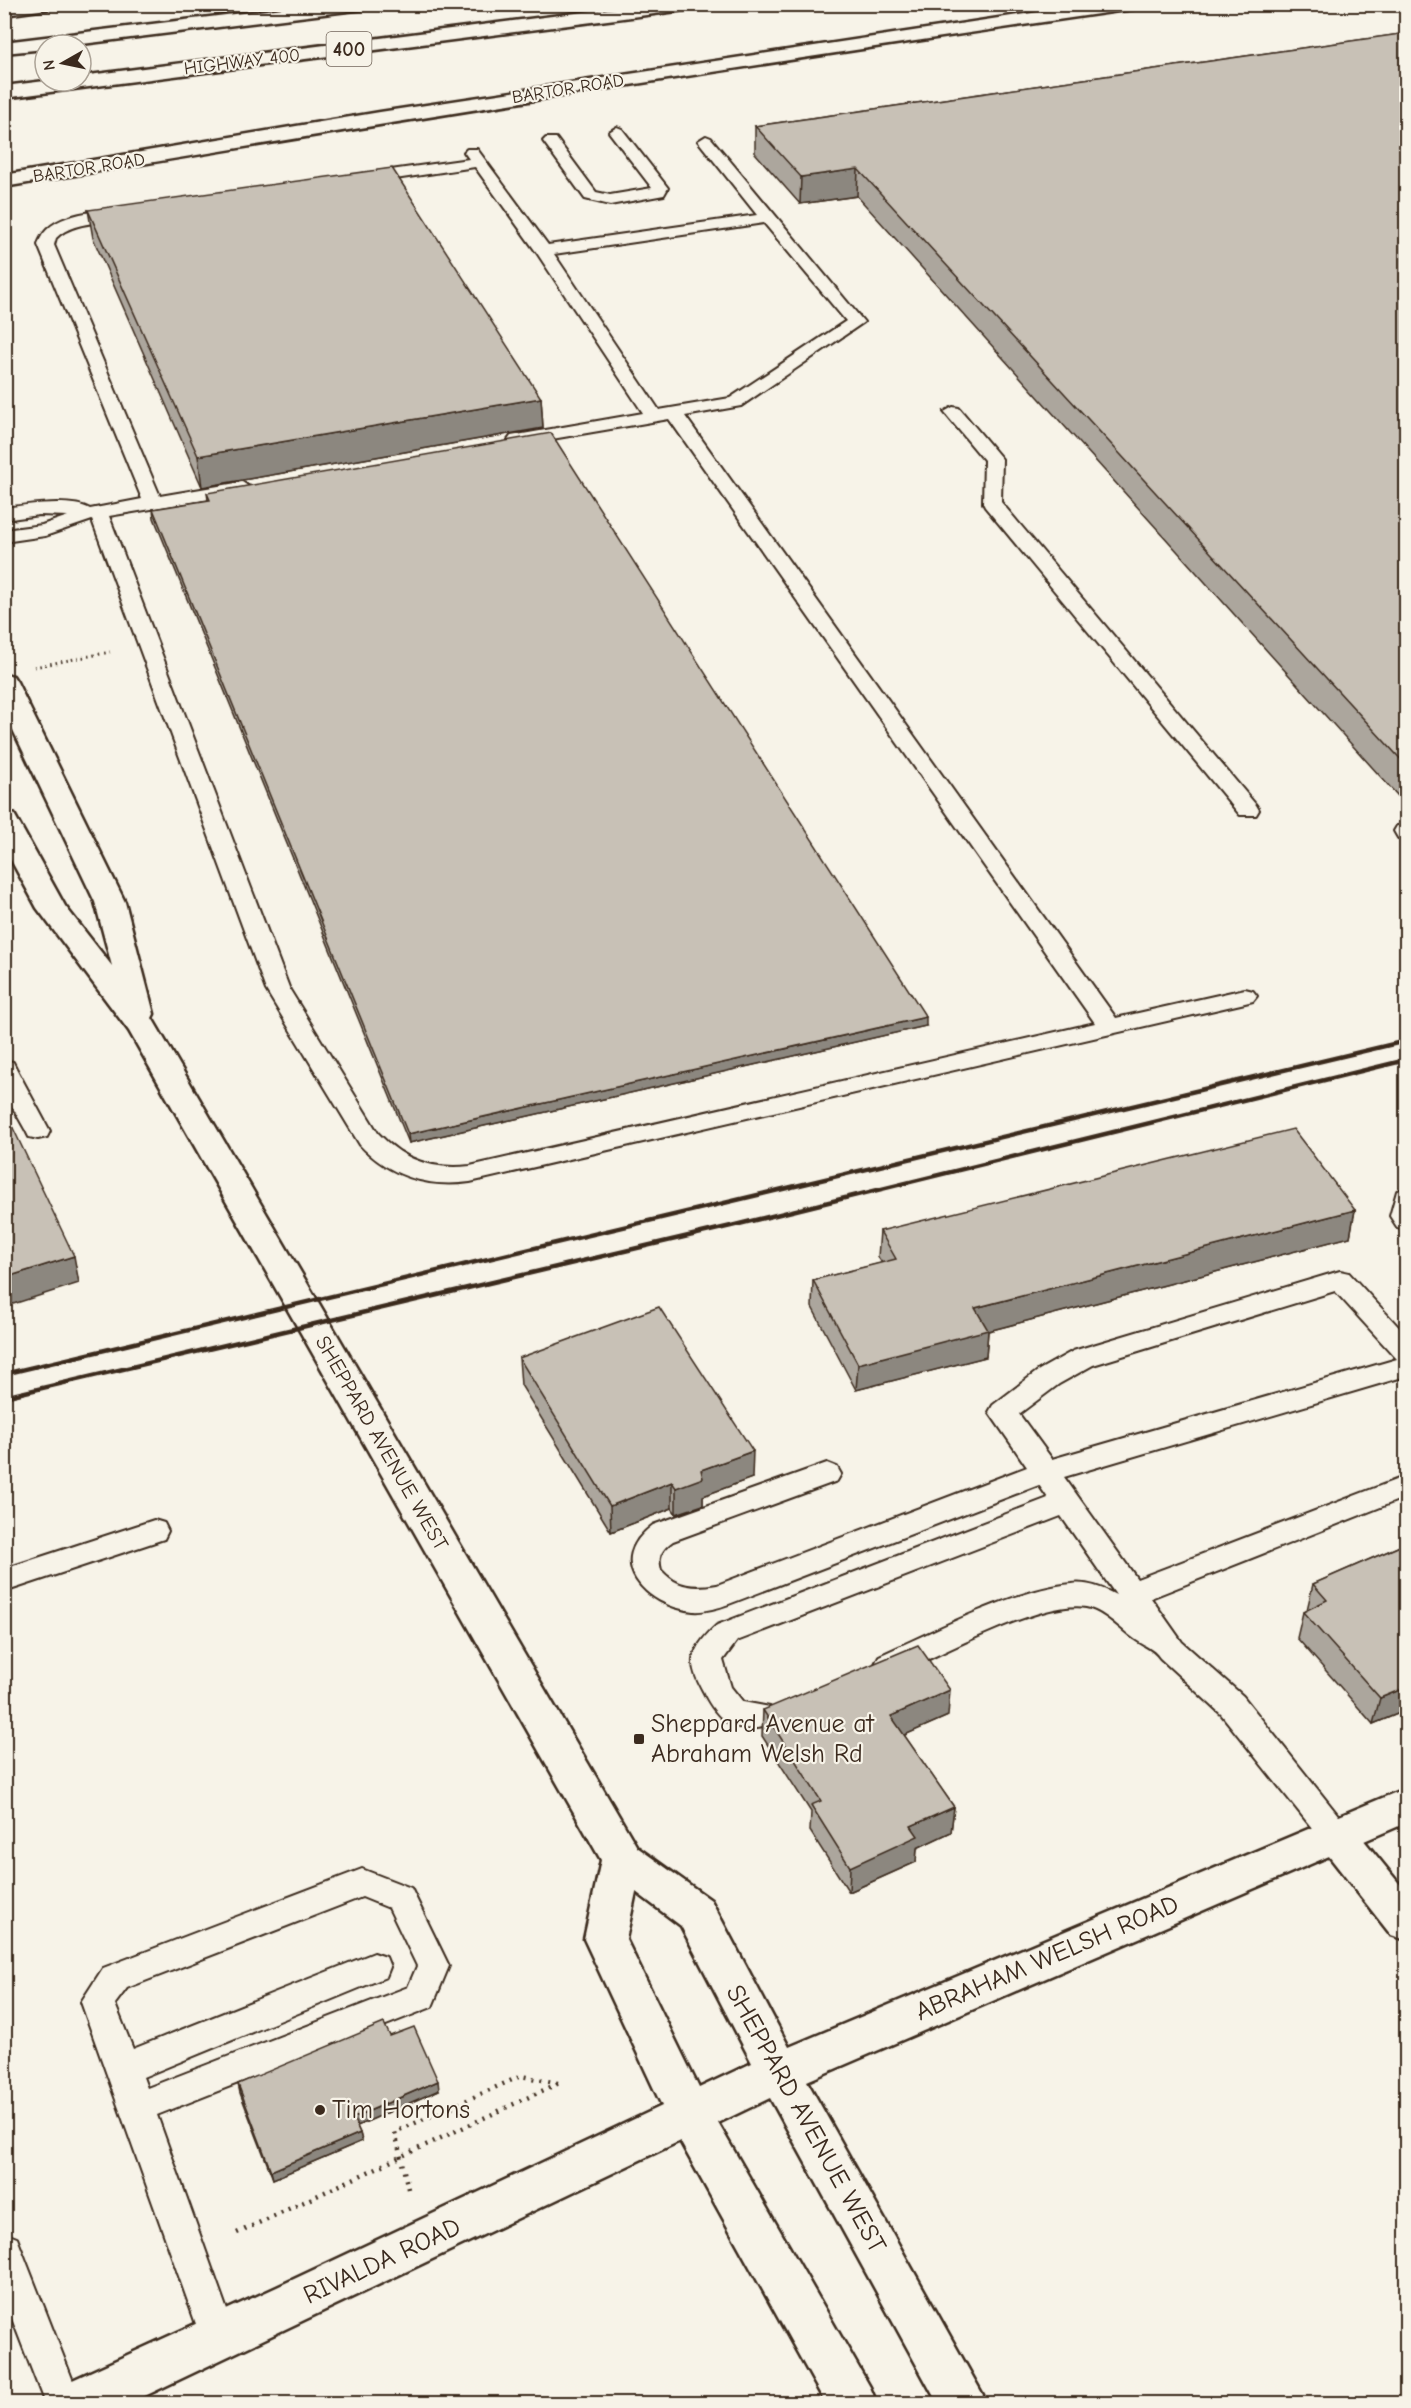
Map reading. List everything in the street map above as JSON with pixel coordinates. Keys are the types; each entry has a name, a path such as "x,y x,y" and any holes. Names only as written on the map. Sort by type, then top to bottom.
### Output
{"main road":[{"path":"4,10 47,4"},
{"name":"HIGHWAY 400","path":"4,48 364,4"},
{"name":"HIGHWAY 400","path":"4,92 693,4"},
{"name":"BARTOR ROAD","path":"4,181 380,118 920,34 1133,4"},
{"path":"4,186 43,175"},
{"name":"SHEPPARD AVENUE WEST","path":"16,675 110,902 142,1027"},
{"name":"SHEPPARD AVENUE WEST","path":"4,820 52,908 142,1027 622,1859 696,1913 779,2072 964,2403"},
{"name":"ABRAHAM WELSH ROAD","path":"689,2115 779,2072 1407,1805"},
{"path":"1335,1834 1407,1922"},
{"path":"622,1859 605,1939 689,2115 853,2403"},
{"name":"RIVALDA ROAD","path":"74,2403 219,2338 689,2115"}],"lane":[{"path":"552,141 591,196 610,200 658,192 660,188 616,132"},
{"path":"494,444 735,402 856,322 706,141"},
{"path":"345,182 476,157 1110,1027"},
{"path":"136,212 74,221 52,232 46,241 153,502"},
{"path":"544,250 768,218"},
{"path":"953,412 993,459 992,503 1248,810"},
{"path":"4,536 45,530 98,512 261,485"},
{"path":"4,514 39,509 98,512"},
{"path":"98,512 278,990 363,1131 374,1146 403,1166 430,1175 470,1174 1245,996"},
{"path":"4,1068 38,1131"},
{"path":"1407,1197 1403,1216 1407,1221"},
{"path":"1171,1650 1065,1503 1003,1412 1049,1377 1083,1358 1340,1280 1407,1352"},
{"path":"827,1474 663,1533 650,1546 646,1560 648,1576 656,1587 677,1597 698,1600 719,1596 1044,1472 1407,1366"},
{"path":"1131,1594 1407,1486"},
{"path":"759,1716 745,1716 730,1711 709,1675 708,1659 713,1647 727,1633 1065,1503"},
{"path":"4,1581 154,1531"},
{"path":"860,1676 1038,1603 1065,1595 1088,1595 1112,1606 1171,1650 1232,1705 1335,1834"},
{"path":"137,2107 420,1997 433,1966 400,1898 362,1883 115,1978 98,2002 219,2338"},
{"path":"123,2069 374,1967"},
{"path":"4,2250 64,2403"}],"path":[{"path":"16,675 110,652"},
{"path":"237,2233 400,2155 559,2083 521,2076 395,2132 400,2155 408,2189"}],"building":[{"path":"1407,33 1407,766 858,169 801,177 755,126"},
{"path":"392,168 541,398 198,456 88,210"},
{"path":"551,433 926,1017 408,1134 153,509 210,500 207,493"},
{"path":"4,1109 74,1256 4,1278"},
{"path":"1293,1129 1355,1210 975,1308 988,1330 858,1364 813,1280 896,1259 880,1231"},
{"path":"659,1307 753,1451 701,1470 703,1478 676,1488 672,1482 610,1506 519,1358"},
{"path":"1407,1543 1407,1687 1380,1698 1303,1612 1327,1600 1313,1584"},
{"path":"918,1645 950,1690 891,1716 954,1807 911,1826 918,1836 850,1867 811,1805 821,1801 763,1710"},
{"name":"Tim Hortons","path":"384,2023 390,2036 414,2027 438,2081 353,2118 360,2133 271,2171 238,2084"}],"railway":[{"path":"4,1374 1406,1041"},
{"path":"4,1397 731,1226 1406,1060"}],"place":[{"name":"Sheppard Avenue at Abraham Welsh Rd","path":"639,1739"},
{"name":"Tim Hortons","path":"320,2110"}]}
